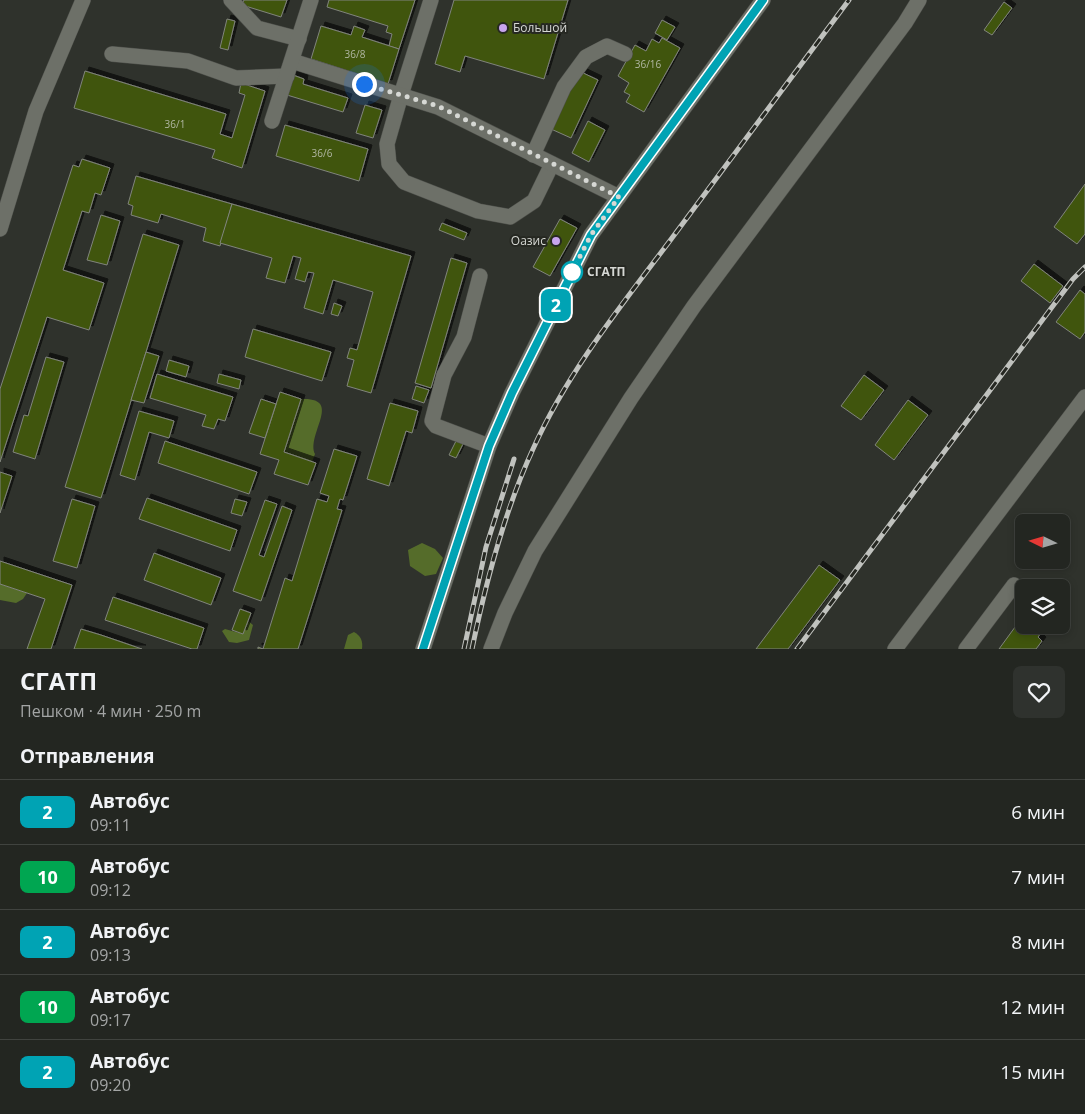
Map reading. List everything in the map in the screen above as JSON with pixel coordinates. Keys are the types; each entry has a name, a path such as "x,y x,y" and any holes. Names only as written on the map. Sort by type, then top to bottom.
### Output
{"street":[{"path":"0,229 36,111 83,0"},
{"path":"272,121 311,0"},
{"path":"431,0 387,144 389,164 404,182 478,211 510,217 534,201 552,164"},
{"path":"423,649 489,446 512,393 591,235 763,0"},
{"path":"491,649 505,613 534,551 631,398 694,306 900,30 919,0"},
{"path":"229,1 257,28 299,39"},
{"path":"533,155 564,87 586,57 607,46 625,54"},
{"path":"112,54 188,60 236,78 287,76"},
{"path":"292,61 438,106 619,197"},
{"path":"480,276 464,337 444,375 432,421 436,426 489,446"},
{"path":"895,649 1085,397"},
{"path":"966,649 1014,585"}],"green space":[{"path":"301,399 314,400 320,404 322,410 315,437 315,454 312,462 284,452"},
{"path":"422,543 435,549 443,558 436,574 425,576 410,566 408,550"},
{"path":"0,584 27,593 23,599 16,603 0,600"},
{"path":"248,621 253,625 249,640 237,643 229,642 222,631 225,629 243,634"},
{"path":"354,632 361,639 362,649 344,649 348,635"}],"building":[{"path":"244,0 287,0 281,17 242,5"},
{"path":"329,0 415,0 399,49 389,46 392,34 386,32 388,26 327,7"},
{"name":"Большой","path":"454,0 568,0 544,79 465,56 460,72 435,64"},
{"path":"1004,2 1012,8 992,35 984,30"},
{"path":"227,19 235,21 228,50 220,48"},
{"path":"662,20 675,27 667,40 655,33"},
{"path":"321,26 351,35 354,26 365,30 362,37 399,49 388,84 311,59"},
{"path":"662,38 680,48 644,112 626,102 630,95 624,92 629,83 618,76 635,45 646,51 652,39 659,43"},
{"path":"85,71 226,114 220,134 232,138 245,95 239,93 241,83 265,91 242,168 212,158 215,150 74,108"},
{"path":"579,71 598,80 571,138 551,129"},
{"path":"293,75 304,79 303,84 348,98 343,112 287,95"},
{"path":"365,105 382,110 373,138 356,133"},
{"path":"588,121 605,130 589,162 572,153"},
{"path":"285,125 368,149 359,181 276,156"},
{"path":"82,159 110,168 101,195 95,193 89,213 82,211 63,270 104,283 89,330 47,317 0,462 0,389 73,165 79,167"},
{"path":"136,176 232,204 220,246 203,241 206,228 161,214 158,223 131,215 133,206 128,204"},
{"path":"1085,184 1085,234 1077,244 1054,227"},
{"path":"232,204 411,256 371,393 347,386 354,360 347,358 350,348 357,350 373,292 333,280 323,314 304,308 314,273 308,272 305,282 295,279 301,258 293,256 285,283 266,278 272,258 220,243"},
{"path":"101,215 120,221 107,265 87,260"},
{"path":"560,219 577,228 550,276 533,267"},
{"path":"442,223 467,233 464,240 439,230"},
{"path":"143,234 179,245 101,498 65,487"},
{"path":"451,258 467,263 431,388 415,383"},
{"path":"1034,264 1063,286 1050,303 1021,281"},
{"path":"1080,290 1085,294 1085,332 1080,339 1056,322"},
{"path":"334,303 342,306 338,316 331,314"},
{"path":"253,329 331,352 322,381 245,357"},
{"path":"146,352 159,356 144,403 131,400"},
{"path":"46,357 64,362 35,459 13,452 24,415 28,416"},
{"path":"169,360 189,366 186,377 166,371"},
{"path":"157,374 233,397 225,421 218,419 214,429 202,426 206,415 150,398"},
{"path":"219,374 241,380 239,389 217,383"},
{"path":"864,375 884,390 861,420 841,406"},
{"path":"416,386 429,390 424,403 412,399"},
{"path":"280,392 301,399 284,452 316,463 308,485 274,474 279,460 260,454"},
{"path":"261,399 276,404 265,438 249,433"},
{"path":"908,400 928,415 894,460 875,445"},
{"path":"390,403 418,411 412,433 406,431 389,486 367,479"},
{"path":"139,411 174,421 169,438 149,432 135,480 120,475"},
{"path":"165,441 257,472 249,494 158,463"},
{"path":"456,441 463,444 456,458 449,455"},
{"path":"334,449 357,456 343,500 340,499 337,509 342,510 298,649 263,649 285,578 292,581 317,499 327,502 329,496 320,493"},
{"path":"0,472 12,476 0,513"},
{"path":"147,498 237,530 230,551 139,519"},
{"path":"72,499 95,506 77,568 53,561"},
{"path":"235,499 247,502 242,516 231,513"},
{"path":"265,500 277,504 259,555 264,557 282,506 292,510 261,601 233,591"},
{"path":"154,553 221,578 211,605 144,580"},
{"path":"0,561 72,585 51,649 27,649 45,599 0,584"},
{"path":"819,565 840,580 788,649 756,649"},
{"path":"113,597 204,628 197,649 192,649 105,620"},
{"path":"240,609 251,613 243,634 232,630"},
{"path":"1015,627 1015,634 1040,634 1038,637 1042,641 1036,649 999,649"},
{"path":"81,629 101,635 142,649 74,649"}],"railway":[{"path":"472,649 490,572 513,497 533,449 562,394 613,316 849,0"},
{"path":"797,649 1073,279 1085,267"},
{"path":"464,649 486,547 514,459"}],"bus line":[{"name":"2","path":"423,649 489,446 512,393 591,235 763,0"}],"place":[{"name":"Большой","path":"503,28"},
{"name":"Оазис","path":"556,241"},
{"name":"СГАТП","path":"572,272"}],"route":[{"path":"364,84 438,106 619,197 591,235 572,272"}]}
